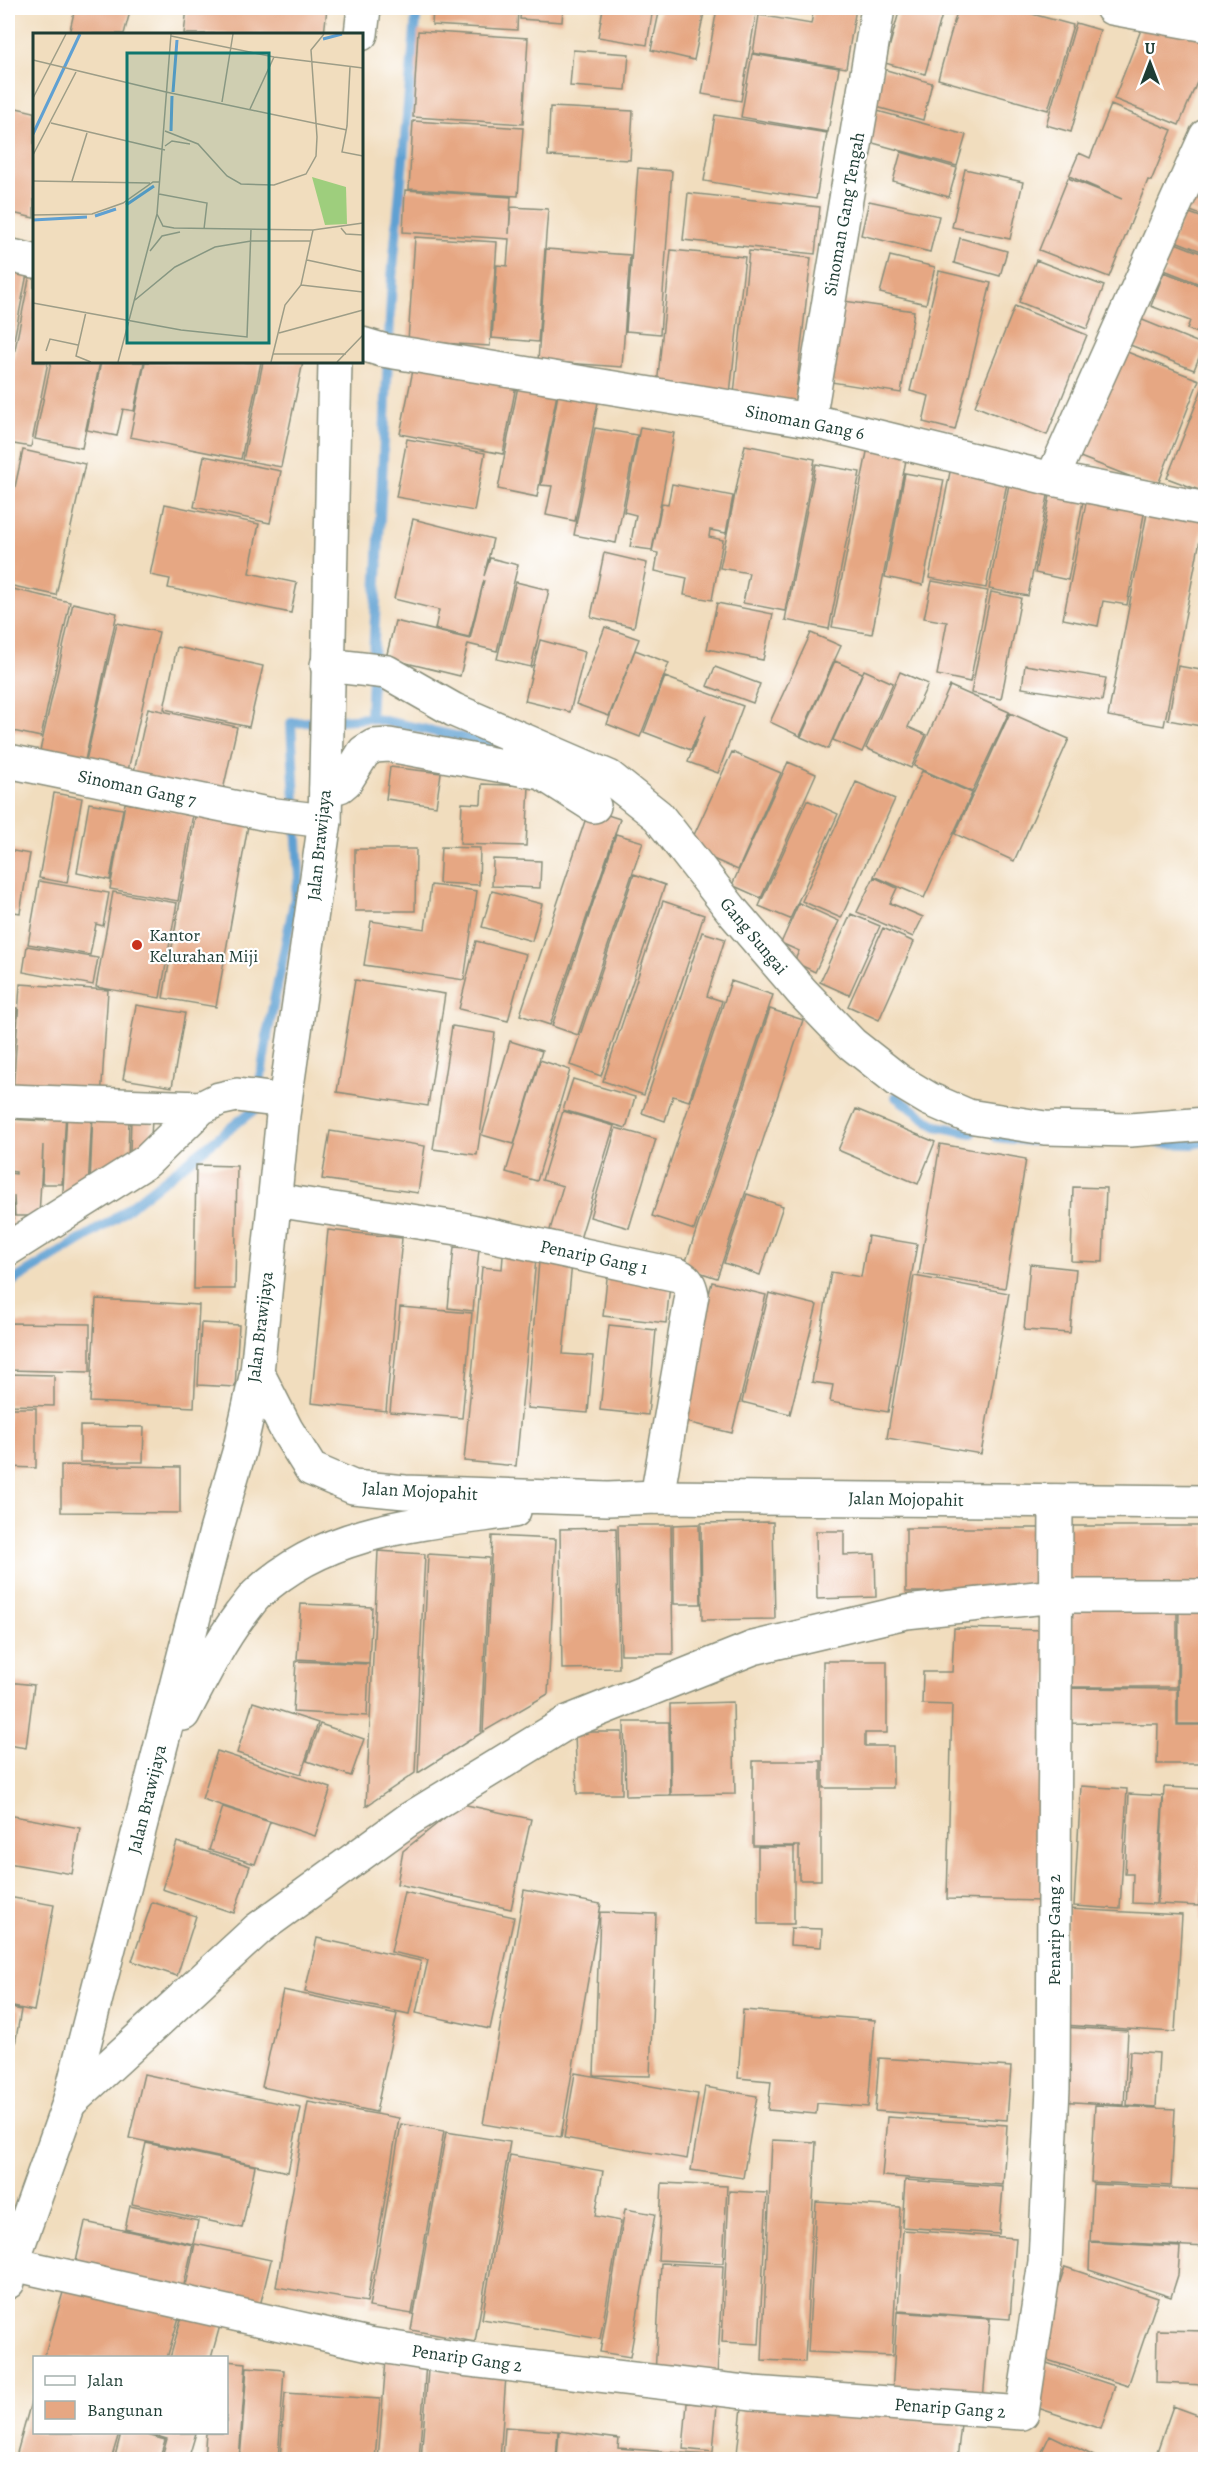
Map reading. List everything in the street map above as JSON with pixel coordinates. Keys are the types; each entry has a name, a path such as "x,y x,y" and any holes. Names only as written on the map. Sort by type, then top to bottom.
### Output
{"street":[{"path":"361,33 364,8"},
{"name":"Sinoman Gang Tengah","path":"809,420 878,8"},
{"path":"1112,8 1206,25"},
{"path":"1052,479 1206,136"},
{"path":"8,255 33,261"},
{"name":"Sinoman Gang 6","path":"381,349 809,420 1052,479 1206,509"},
{"name":"Jalan Brawijaya","path":"9,2269 69,2103 257,1372 274,1200 261,1098 319,821 326,774 334,363"},
{"name":"Gang Sungai","path":"327,671 374,671 454,710 609,777 658,816 734,913 802,992 852,1044 899,1081 929,1099 968,1116 1045,1128 1130,1130 1206,1124"},
{"path":"326,774 340,786 346,781 364,752 374,746 389,745 542,773 594,806"},
{"name":"Sinoman Gang 7","path":"8,761 267,814 319,821"},
{"path":"8,1249 147,1161 201,1108 219,1099 261,1098"},
{"path":"8,1101 201,1108"},
{"name":"Penarip Gang 1","path":"274,1200 458,1228 678,1275 686,1279 691,1287 692,1295 657,1497"},
{"name":"Jalan Mojopahit","path":"257,1372 286,1429 311,1469 353,1487 405,1492 608,1498 1206,1502"},
{"name":"Jalan Mojopahit","path":"155,1770 219,1643 256,1594 301,1561 349,1540 395,1527 608,1498"},
{"name":"Penarip Gang 2","path":"9,2269 369,2344 462,2359 753,2393 1022,2413 1045,2262 1053,2088 1056,1501"},
{"path":"69,2103 258,1929 408,1820 568,1722 753,1648 906,1612 1055,1596 1206,1596"}],"building":[{"path":"75,8 131,8 124,33 69,33"},
{"path":"187,8 327,8 324,33 184,33"},
{"path":"433,8 518,8 517,30 432,25"},
{"path":"521,8 563,8 562,22 520,19"},
{"path":"603,8 653,8 647,45 598,37"},
{"path":"660,8 705,8 694,60 651,50"},
{"path":"717,8 757,8 741,101 702,94"},
{"path":"814,8 856,8 846,68 753,53 759,15 811,24"},
{"path":"900,8 944,8 925,74 885,63"},
{"path":"958,8 1010,8 1073,25 1048,110 938,79"},
{"path":"1146,17 1206,40 1206,61 1179,125 1114,99"},
{"path":"1076,23 1100,30 1071,132 1046,125"},
{"path":"418,31 528,38 523,124 413,117"},
{"path":"573,50 629,54 626,90 570,86"},
{"path":"752,54 839,68 828,132 741,117"},
{"path":"883,69 932,83 923,120 873,106"},
{"path":"1111,105 1172,130 1151,181 1148,180 1109,277 1039,250 1068,178 1122,199 1069,176 1079,153 1090,158"},
{"path":"8,106 33,112 33,218 8,212"},
{"path":"550,107 633,111 630,160 548,156"},
{"path":"870,109 966,135 957,166 862,140"},
{"path":"715,115 827,133 816,199 704,181"},
{"path":"413,121 523,128 518,196 409,189"},
{"path":"901,152 957,168 949,197 893,181"},
{"path":"638,168 672,171 660,334 626,331"},
{"path":"965,169 1023,182 1010,239 952,227"},
{"path":"1206,169 1206,217 1180,207"},
{"path":"405,190 511,197 509,234 511,207 548,209 538,342 492,338 497,265 507,266 509,239 403,232"},
{"path":"688,193 820,207 815,254 683,240"},
{"path":"869,201 939,216 930,252 861,235"},
{"path":"1184,211 1206,219 1206,253 1173,240"},
{"path":"415,237 497,242 490,346 408,341"},
{"path":"960,238 1007,251 1000,276 954,263"},
{"path":"1170,241 1206,255 1205,286 1159,268"},
{"path":"546,249 630,255 622,367 538,361"},
{"path":"671,250 745,257 730,394 657,386"},
{"path":"749,251 811,258 795,401 734,394"},
{"path":"890,256 935,267 926,304 880,293"},
{"path":"1036,260 1104,286 1087,329 1019,302"},
{"path":"8,270 27,274 9,365 8,365"},
{"path":"939,271 991,283 955,430 923,422 929,396 910,391"},
{"path":"1164,272 1206,288 1206,336 1187,329 1190,321 1151,306"},
{"path":"30,274 33,275 33,363 48,363 31,447 8,443 8,384"},
{"path":"844,301 914,311 901,393 831,382"},
{"path":"1015,306 1087,335 1047,435 975,406"},
{"path":"1135,317 1204,345 1194,370 1125,343"},
{"path":"1117,348 1199,380 1157,487 1075,455"},
{"path":"415,360 517,380 503,454 400,434"},
{"path":"51,363 100,363 82,448 35,439"},
{"path":"101,363 144,363 134,411 123,409 117,436 87,430"},
{"path":"145,363 261,363 241,459 130,437"},
{"path":"263,363 303,363 281,467 243,460"},
{"path":"519,381 558,389 537,497 498,489"},
{"path":"1205,381 1206,474 1199,490 1167,478"},
{"path":"559,389 599,397 575,521 546,515 552,486 541,485"},
{"path":"640,427 674,433 652,550 630,547 636,515 624,512"},
{"path":"595,428 637,435 616,543 574,535"},
{"path":"407,439 485,453 474,511 396,497"},
{"path":"869,442 908,450 872,634 832,627"},
{"path":"745,445 815,459 785,611 743,603 749,573 720,568"},
{"path":"23,450 85,464 56,595 8,585 8,519"},
{"path":"204,456 281,471 270,523 194,507"},
{"path":"816,464 860,472 829,629 785,620"},
{"path":"951,467 1008,478 986,588 929,578"},
{"path":"905,473 944,480 923,585 885,577"},
{"path":"1010,479 1050,486 1028,596 989,589"},
{"path":"672,484 733,496 726,533 710,530 709,537 723,540 712,600 684,595 687,578 655,571 658,553 652,552 662,503 668,504"},
{"path":"1052,485 1085,491 1068,580 1035,573"},
{"path":"1087,498 1145,509 1127,605 1103,601 1098,626 1063,619"},
{"path":"1149,503 1205,514 1164,726 1108,716"},
{"path":"165,504 259,524 249,573 297,583 291,613 168,588 170,579 150,575"},
{"path":"413,519 493,539 484,576 490,558 518,565 497,651 468,644 460,676 386,658 395,621 470,639 484,580 469,637 435,629 439,610 394,599"},
{"path":"604,553 647,563 634,627 591,617"},
{"path":"932,581 988,591 970,682 937,675 947,622 924,618"},
{"path":"516,582 549,590 531,667 497,659"},
{"path":"8,588 70,602 41,737 8,730"},
{"path":"991,592 1021,598 1001,699 971,693"},
{"path":"73,603 117,613 84,765 39,755"},
{"path":"717,603 773,614 763,660 707,649"},
{"path":"117,623 159,632 127,775 85,765"},
{"path":"605,627 639,639 609,716 576,704"},
{"path":"811,633 841,646 800,736 770,722"},
{"path":"540,640 585,652 570,712 525,701"},
{"path":"177,647 263,666 249,727 164,709"},
{"path":"635,650 669,663 640,737 607,724"},
{"path":"835,661 862,673 828,749 801,737"},
{"path":"1025,665 1106,678 1102,701 1022,688"},
{"path":"1178,666 1206,671 1206,727 1168,720"},
{"path":"715,667 760,684 753,703 707,686"},
{"path":"864,670 893,683 862,752 833,740"},
{"path":"900,672 928,684 908,727 926,735 911,768 866,748"},
{"path":"665,677 743,706 718,773 688,762 706,715 691,750 644,732"},
{"path":"950,686 1009,712 972,792 914,766"},
{"path":"148,708 237,727 222,795 133,776"},
{"path":"1010,713 1069,739 1014,861 955,834"},
{"path":"732,752 781,773 738,870 688,848"},
{"path":"788,762 816,774 761,898 732,885"},
{"path":"390,767 441,773 436,806 386,799"},
{"path":"922,771 972,793 924,898 874,876"},
{"path":"856,782 895,799 841,918 802,901"},
{"path":"482,784 529,786 526,846 460,844 462,803 481,804"},
{"path":"54,793 82,798 67,883 39,878"},
{"path":"807,800 838,814 790,919 759,906"},
{"path":"89,803 123,809 110,880 77,873"},
{"path":"125,803 193,814 178,901 110,889"},
{"path":"589,809 620,819 550,1025 520,1015"},
{"path":"196,811 249,820 216,1007 163,998"},
{"path":"616,834 643,842 578,1035 552,1026"},
{"path":"441,847 480,848 479,885 439,883"},
{"path":"355,849 416,849 415,911 355,911"},
{"path":"8,850 30,854 20,913 8,911"},
{"path":"493,859 541,861 540,888 492,886"},
{"path":"634,874 665,885 601,1076 570,1065"},
{"path":"874,877 897,888 890,903 923,917 913,937 857,912"},
{"path":"39,881 109,893 103,926 96,924 90,955 28,944"},
{"path":"431,885 477,891 464,980 364,965 371,921 425,929"},
{"path":"492,891 542,904 532,941 482,927"},
{"name":"Kantor Kelurahan Miji","path":"113,892 177,903 160,998 96,987"},
{"path":"663,901 704,915 644,1095 603,1081"},
{"path":"799,903 839,921 815,972 794,962 799,951 781,943"},
{"path":"851,914 880,926 849,995 820,982"},
{"path":"883,928 914,942 879,1020 848,1006"},
{"path":"702,932 725,939 707,996 722,1001 689,1101 673,1096 665,1121 642,1113"},
{"path":"476,941 526,954 508,1021 459,1009"},
{"path":"27,946 98,958 93,985 23,972"},
{"path":"355,980 445,994 428,1106 337,1092"},
{"path":"731,981 773,995 694,1230 652,1216"},
{"path":"20,984 108,990 101,1100 13,1094"},
{"path":"136,1005 185,1013 172,1087 123,1079"},
{"path":"8,1008 17,1008 10,1095 8,1094"},
{"path":"770,1009 803,1020 717,1278 684,1267"},
{"path":"452,1026 495,1033 477,1155 433,1149"},
{"path":"510,1041 542,1051 514,1144 482,1135"},
{"path":"540,1060 570,1070 537,1181 506,1172"},
{"path":"573,1079 635,1097 626,1128 563,1110"},
{"path":"856,1109 935,1142 918,1184 838,1150"},
{"path":"45,1111 66,1111 62,1184 42,1184 43,1145 39,1216 15,1216 14,1196 13,1236 8,1236 8,1173 16,1174 16,1172 8,1171 8,1119 45,1121"},
{"path":"67,1111 92,1113 88,1190 62,1210"},
{"path":"563,1111 614,1126 580,1239 550,1230 563,1186 542,1180"},
{"path":"93,1113 129,1114 128,1164 90,1185"},
{"path":"131,1120 152,1120 150,1153 130,1152"},
{"path":"616,1128 656,1139 629,1228 590,1217"},
{"path":"330,1131 425,1146 418,1193 322,1179"},
{"path":"940,1144 1026,1159 1005,1288 919,1274"},
{"path":"196,1165 237,1166 235,1289 194,1289"},
{"path":"1073,1187 1106,1188 1103,1262 1071,1261"},
{"path":"747,1194 783,1206 760,1275 724,1263"},
{"path":"328,1230 402,1238 386,1411 311,1403"},
{"path":"868,1236 917,1244 888,1412 830,1402 833,1385 812,1382 831,1272 861,1277"},
{"path":"454,1247 479,1249 473,1311 448,1308"},
{"path":"503,1256 536,1259 516,1466 464,1461 482,1267 502,1269"},
{"path":"539,1261 572,1263 563,1354 593,1356 588,1413 527,1408"},
{"path":"1030,1264 1076,1269 1070,1333 1024,1330"},
{"path":"608,1269 671,1276 666,1323 603,1316"},
{"path":"914,1276 1009,1293 981,1454 887,1438"},
{"path":"712,1282 766,1295 732,1433 678,1420"},
{"path":"769,1293 817,1305 790,1414 742,1402"},
{"path":"96,1299 199,1305 194,1407 90,1402"},
{"path":"400,1307 472,1313 462,1418 390,1412"},
{"path":"8,1323 90,1324 90,1372 8,1370"},
{"path":"201,1323 239,1325 235,1387 198,1385"},
{"path":"609,1325 656,1330 648,1415 600,1410"},
{"path":"8,1374 54,1375 54,1406 8,1405"},
{"path":"8,1408 36,1408 36,1468 8,1467"},
{"path":"80,1426 144,1427 143,1462 80,1462"},
{"path":"61,1465 180,1467 180,1513 61,1512"},
{"path":"773,1522 775,1619 702,1620 701,1523"},
{"path":"699,1524 701,1604 674,1604 673,1525"},
{"path":"618,1525 671,1525 673,1654 621,1654"},
{"path":"1067,1526 1206,1526 1206,1590 1067,1590"},
{"path":"616,1528 619,1668 562,1669 560,1529"},
{"path":"906,1528 1045,1528 1045,1592 906,1592"},
{"path":"816,1531 844,1531 844,1555 875,1554 876,1597 817,1599"},
{"path":"492,1536 556,1539 548,1694 483,1732"},
{"path":"378,1551 425,1554 415,1773 366,1806"},
{"path":"428,1554 489,1558 481,1733 418,1773"},
{"path":"301,1604 372,1607 369,1663 297,1659"},
{"path":"1061,1604 1177,1604 1177,1687 1061,1687"},
{"path":"1179,1604 1206,1604 1206,1724 1178,1724"},
{"path":"954,1628 1048,1630 1042,1901 947,1899 952,1705 922,1704 923,1672 952,1672"},
{"path":"296,1661 369,1664 367,1716 293,1712"},
{"path":"823,1661 887,1661 887,1733 865,1733 865,1746 893,1746 893,1788 823,1788"},
{"path":"8,1682 34,1685 26,1748 8,1745"},
{"path":"1062,1688 1177,1689 1177,1725 1206,1725 1206,1764 1157,1764 1158,1724 1062,1723"},
{"path":"253,1702 318,1723 301,1774 237,1753"},
{"path":"733,1702 735,1794 671,1795 670,1704"},
{"path":"624,1722 669,1722 670,1795 626,1796"},
{"path":"320,1724 364,1739 351,1776 307,1761"},
{"path":"575,1732 622,1732 622,1794 577,1794"},
{"path":"217,1751 331,1788 315,1836 202,1799"},
{"path":"753,1761 821,1761 821,1880 799,1880 799,1846 753,1846"},
{"path":"1081,1786 1127,1789 1120,1909 1074,1906"},
{"path":"1164,1787 1205,1789 1199,1906 1158,1904"},
{"path":"1129,1794 1163,1796 1156,1904 1132,1903 1133,1874 1125,1874"},
{"path":"462,1804 531,1819 511,1909 397,1884 403,1851"},
{"path":"223,1807 270,1822 255,1864 209,1850"},
{"path":"8,1815 80,1828 72,1874 8,1863"},
{"path":"177,1842 250,1866 234,1913 162,1889"},
{"path":"758,1847 794,1847 794,1924 758,1924"},
{"path":"1204,1856 1206,1856 1206,1921 1200,1920"},
{"path":"524,1890 601,1904 561,2137 483,2124"},
{"path":"404,1892 514,1917 490,2029 416,2013 428,1960 391,1952"},
{"path":"8,1897 54,1905 34,2011 8,2006"},
{"path":"152,1902 196,1916 177,1976 132,1961"},
{"path":"1068,1909 1182,1915 1175,2032 1062,2025"},
{"path":"600,1912 656,1914 650,2076 594,2075"},
{"path":"791,1928 822,1929 821,1947 790,1945"},
{"path":"317,1938 421,1961 409,2014 305,1992"},
{"path":"283,1990 397,2014 376,2112 262,2087"},
{"path":"8,2007 21,2010 9,2079 8,2079"},
{"path":"743,2010 875,2020 868,2107 817,2103 816,2114 768,2110 771,2081 738,2078"},
{"path":"1062,2027 1128,2031 1124,2105 1058,2101"},
{"path":"1130,2051 1159,2053 1156,2107 1127,2105"},
{"path":"879,2058 1011,2067 1007,2120 875,2111"},
{"path":"575,2073 698,2094 687,2159 564,2138"},
{"path":"144,2074 301,2108 288,2172 129,2138"},
{"path":"705,2087 757,2096 743,2178 691,2170"},
{"path":"308,2102 399,2118 367,2302 276,2287"},
{"path":"1095,2105 1175,2109 1171,2186 1091,2182"},
{"path":"887,2117 1007,2125 1003,2185 882,2176"},
{"path":"401,2124 444,2131 412,2314 369,2307"},
{"path":"446,2132 510,2142 475,2342 411,2330"},
{"path":"772,2140 816,2142 805,2362 762,2360"},
{"path":"146,2143 255,2166 242,2228 132,2204"},
{"path":"510,2155 603,2171 595,2216 621,2221 600,2339 482,2319"},
{"path":"905,2180 1003,2187 999,2234 902,2227"},
{"path":"662,2183 727,2186 723,2263 658,2260"},
{"path":"1093,2184 1206,2190 1206,2247 1090,2241"},
{"path":"729,2191 767,2193 759,2344 722,2342"},
{"path":"816,2202 900,2207 892,2356 808,2352"},
{"path":"130,2206 198,2221 193,2244 125,2229"},
{"path":"625,2209 655,2214 630,2357 600,2352"},
{"path":"85,2222 193,2245 183,2289 75,2266"},
{"path":"903,2230 1016,2238 1010,2319 898,2311"},
{"path":"1090,2242 1180,2247 1178,2275 1171,2297 1089,2270"},
{"path":"195,2244 271,2260 260,2306 185,2290"},
{"path":"661,2263 723,2266 717,2378 655,2375"},
{"path":"1065,2267 1158,2298 1128,2386 1035,2356"},
{"path":"66,2282 180,2314 168,2356 45,2356"},
{"path":"183,2312 221,2322 212,2356 171,2356"},
{"path":"897,2312 990,2319 983,2400 892,2394"},
{"path":"1157,2330 1206,2331 1206,2385 1156,2383"},
{"path":"386,2360 426,2363 419,2460 378,2460"},
{"path":"228,2361 246,2363 239,2460 204,2460 206,2434 228,2434"},
{"path":"1047,2363 1115,2386 1101,2429 1032,2406"},
{"path":"247,2367 284,2370 278,2460 240,2460"},
{"path":"428,2370 506,2376 500,2460 421,2460"},
{"path":"285,2393 380,2399 375,2460 280,2460"},
{"path":"743,2398 961,2424 957,2460 780,2460 737,2454"},
{"path":"31,2402 33,2403 33,2434 119,2434 111,2460 15,2460"},
{"path":"687,2403 717,2405 713,2452 683,2449"},
{"path":"1173,2406 1206,2418 1206,2453 1203,2460 1154,2460"},
{"path":"505,2427 558,2431 556,2460 503,2460"},
{"path":"559,2431 619,2439 618,2448 707,2455 706,2460 557,2460"},
{"path":"121,2434 144,2434 165,2440 159,2460 114,2460"},
{"path":"150,2434 196,2434 188,2460 161,2460 167,2439"},
{"path":"1050,2435 1102,2460 1038,2460"}],"waterway":[{"path":"370,718 392,278 417,8"},
{"path":"8,1284 113,1220 256,1108 268,1031 299,878 291,723 370,718 503,746"},
{"path":"896,1097 936,1126 972,1133"},
{"path":"996,1137 1032,1141"},
{"path":"1158,1143 1194,1144 1206,1141"}],"place":[{"name":"Kantor Kelurahan Miji","path":"137,945"}]}
